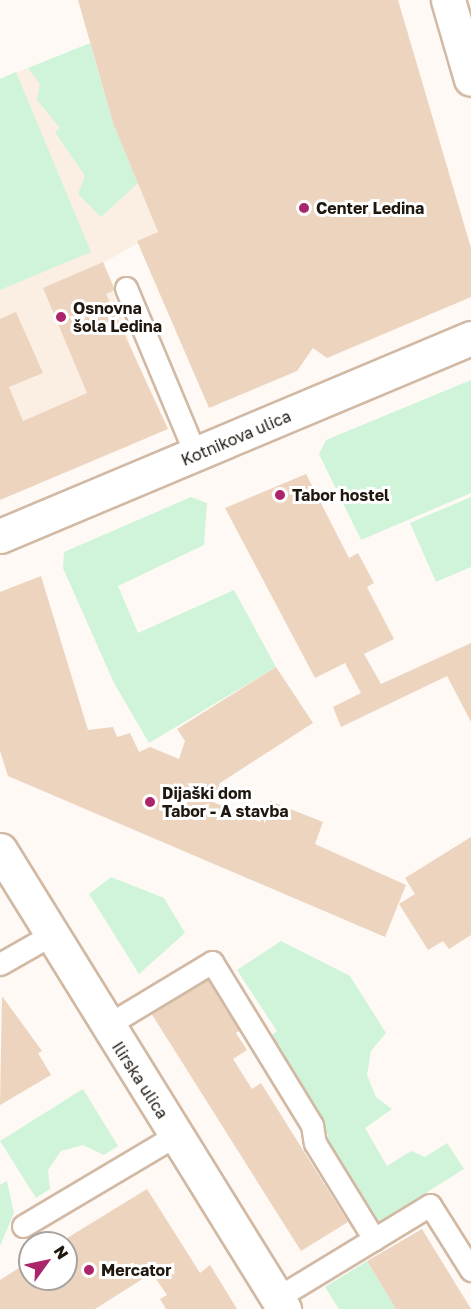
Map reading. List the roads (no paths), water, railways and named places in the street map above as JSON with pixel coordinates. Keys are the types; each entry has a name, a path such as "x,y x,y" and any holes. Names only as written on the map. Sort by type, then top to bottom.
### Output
{"street":[{"path":"447,0 471,79"},
{"name":"Kotnikova ulica","path":"0,536 471,338"},
{"name":"Ilirska ulica","path":"0,850 49,936 281,1304"}],"lane":[{"path":"126,288 196,455"},
{"path":"0,964 49,936"},
{"path":"105,1026 212,962 312,1125 315,1143 374,1239"},
{"path":"23,1226 176,1135"},
{"path":"281,1304 374,1239 430,1205 471,1270"}],"place":[{"name":"Center Ledina","path":"304,208"},
{"name":"Osnovna šola Ledina","path":"61,317"},
{"name":"Tabor hostel","path":"280,495"},
{"name":"Dijaški dom Tabor - A stavba","path":"150,802"},
{"name":"Mercator","path":"89,1270"}]}
